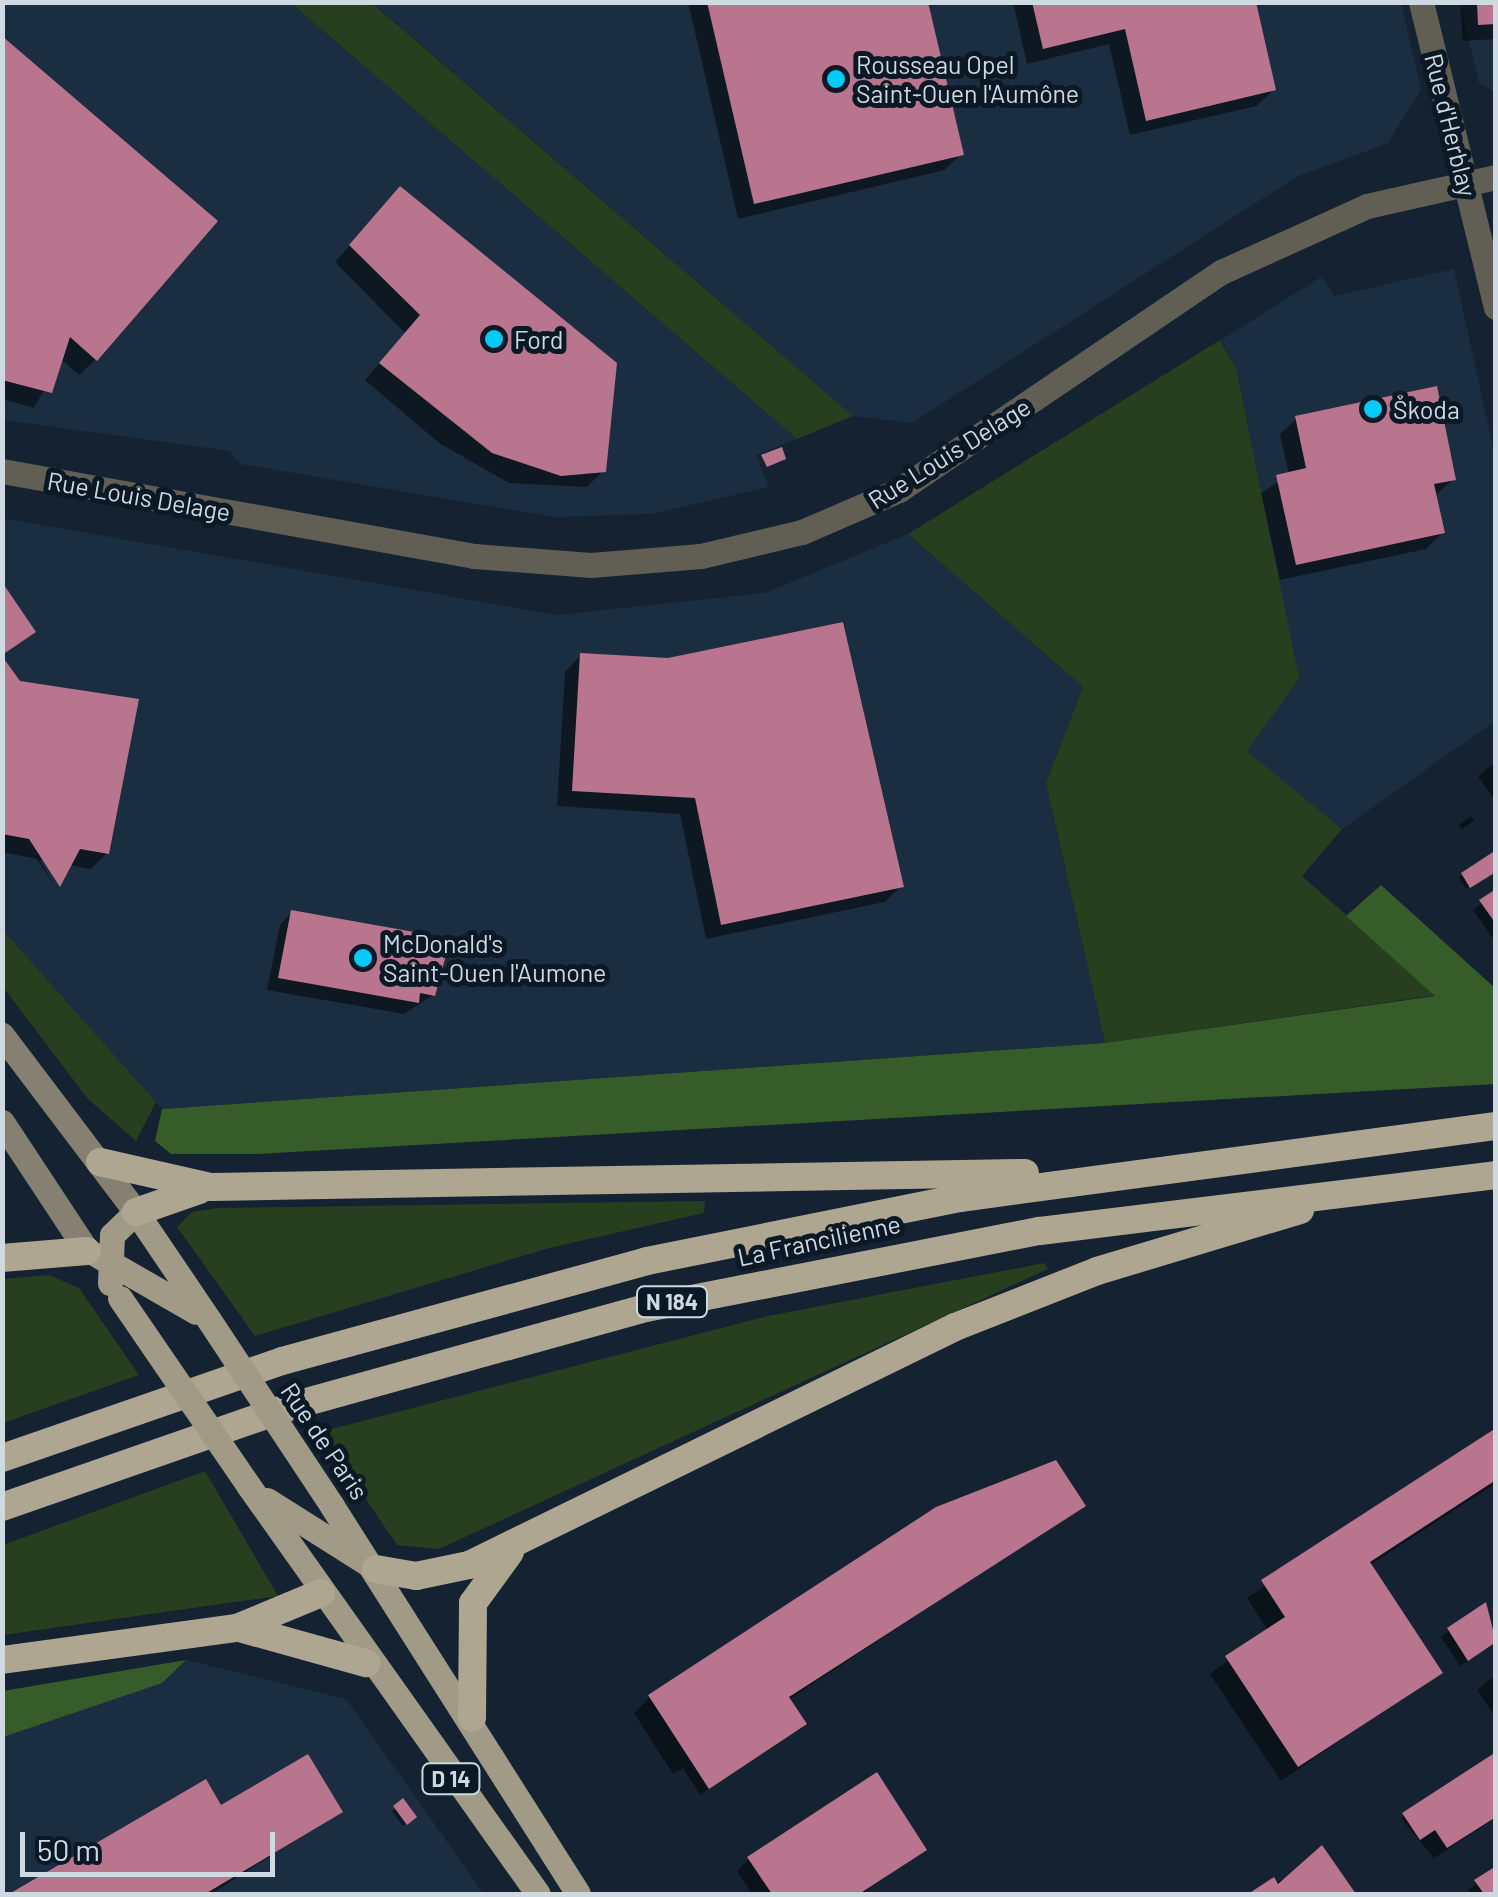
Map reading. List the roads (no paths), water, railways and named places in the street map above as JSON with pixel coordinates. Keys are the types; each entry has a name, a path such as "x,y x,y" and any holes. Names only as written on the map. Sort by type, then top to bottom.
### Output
{"highway":[{"name":"La Francilienne","path":"2,1458 282,1361 612,1270 1144,1170 1496,1126"},
{"path":"100,1162 211,1187 1144,1170"},
{"name":"La Francilienne","path":"2,1506 292,1406 646,1308 949,1246 1496,1175"},
{"path":"136,1212 211,1187"},
{"path":"365,1561 438,1574 523,1540 955,1327 1097,1271 1364,1190"},
{"path":"2,1258 106,1273"},
{"path":"472,1718 473,1603 523,1540"},
{"path":"2,1660 236,1628 321,1593"},
{"path":"236,1628 366,1663"}],"main road":[{"name":"Rue de Paris","path":"2,1034 136,1212 169,1282 209,1320 472,1718 578,1894"},
{"path":"2,1122 248,1485 284,1523 365,1561 321,1593"},
{"path":"106,1273 116,1227 136,1212"},
{"path":"106,1273 169,1282"},
{"name":"D 14","path":"284,1523 321,1593 366,1663 538,1894"}],"street":[{"name":"Rue d'Herblay","path":"1421,2 1496,306"},
{"name":"Rue Louis Delage","path":"2,471 474,556 591,565 701,556 846,516 1221,272 1335,218 1465,180 1496,177"}],"place":[{"name":"Rousseau Opel Saint-Ouen l'Aumône","path":"836,79"},
{"name":"Ford","path":"494,339"},
{"name":"Škoda","path":"1373,409"},
{"name":"McDonald's Saint-Ouen l'Aumone","path":"363,958"}]}
